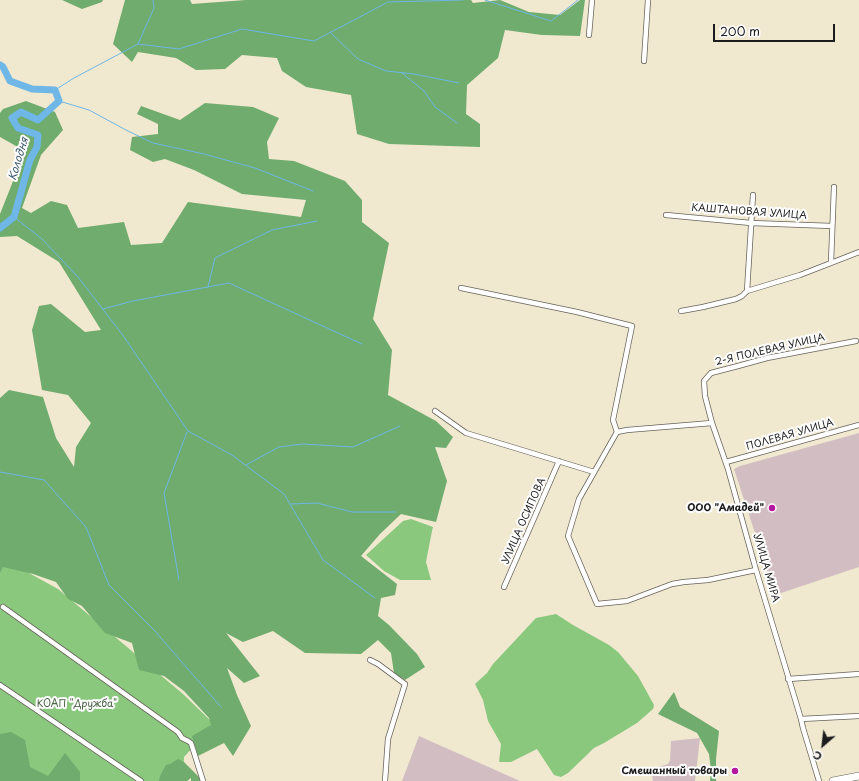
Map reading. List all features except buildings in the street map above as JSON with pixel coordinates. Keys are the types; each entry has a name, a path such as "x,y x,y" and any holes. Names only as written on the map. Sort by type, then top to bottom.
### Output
{"main road":[{"path":"833,781 859,776"}],"street":[{"path":"589,35 592,0"},
{"path":"644,61 648,0"},
{"path":"831,262 834,187"},
{"path":"747,291 753,195"},
{"name":"КАШТАНОВАЯ УЛИЦА","path":"666,215 751,223 832,226"},
{"path":"682,311 736,299 747,291 800,275 859,252"},
{"path":"461,288 577,312 632,326 614,420 618,432"},
{"name":"2-Я ПОЛЕВАЯ УЛИЦА","path":"726,462 712,423 705,396 704,381 711,373 767,358 856,341"},
{"path":"435,411 466,433 594,472"},
{"path":"712,423 618,432 579,499 568,536 597,604 627,601 672,584 708,580 756,570"},
{"name":"ПОЛЕВАЯ УЛИЦА","path":"726,462 859,426"},
{"name":"УЛИЦА ОСИПОВА","path":"504,587 559,461"},
{"name":"УЛИЦА МИРА","path":"726,462 756,570 819,781"},
{"path":"4,607 178,732 182,738 188,740 191,743 203,781"},
{"path":"370,660 378,664 405,684 388,739 385,781"},
{"path":"788,679 859,674"},
{"path":"0,685 141,781"},
{"path":"801,719 859,716"}],"shaded area":[{"path":"859,433 859,567 781,593 774,591 734,469 740,466"},
{"path":"419,736 520,781 402,781"},
{"path":"700,738 695,781 653,781 651,769 668,764 670,760 671,741"}],"green space":[{"path":"62,0 103,0 102,2 82,9"},
{"path":"125,0 190,0 192,4 246,0 471,0 473,3 500,0 529,12 560,15 580,0 585,0 580,36 542,35 505,30 498,58 467,85 466,114 480,124 480,147 389,144 357,134 351,95 306,87 282,71 277,58 242,55 225,69 196,70 176,58 138,52 132,62 113,44"},
{"path":"26,101 55,112 63,130 41,155 22,208 31,213 51,201 67,205 78,228 124,222 131,245 162,243 188,202 301,217 306,200 242,194 194,170 165,159 153,162 130,150 132,137 158,134 158,124 137,114 141,106 180,120 205,103 253,107 279,118 267,142 269,159 294,161 345,181 362,200 362,222 389,243 373,319 392,350 388,395 436,421 453,437 446,448 435,447 447,481 436,522 401,514 380,534 361,556 397,584 395,595 381,598 378,616 389,625 417,654 425,667 405,680 394,673 391,653 378,640 361,654 305,653 273,631 243,642 226,633 260,676 244,683 227,668 251,726 233,756 224,743 198,756 192,736 211,725 209,718 184,691 164,676 139,670 132,643 105,633 82,606 68,599 56,582 33,574 3,567 0,573 0,398 9,390 43,397 56,438 74,467 76,447 91,423 68,395 42,390 32,330 39,306 51,304 85,332 101,330 59,262 17,236 0,237 0,214 25,151 0,137 0,113 3,109"},
{"path":"411,519 433,527 426,562 431,580 400,580 384,571 366,555 403,521"},
{"name":"КОАП \"Дружба\"","path":"7,561 58,589 183,694 214,724 184,757 183,781 39,781 0,761 0,565"},
{"path":"556,614 609,645 618,652 638,676 654,705 653,709 637,723 594,748 568,773 561,777 554,775 537,749 511,762 499,762 501,744 488,721 483,700 475,684 487,673 493,664 536,618"},
{"path":"674,692 680,707 719,731 716,759 716,781 710,781 711,770 709,754 697,733 658,714"},
{"path":"11,732 25,740 30,767 48,776 65,753 80,772 80,781 0,781 0,734"},
{"path":"178,759 184,762 199,777 200,781 191,781 191,778 187,781 159,781 166,765"}],"waterway":[{"path":"138,44 154,8 153,0"},
{"path":"55,90 74,78 138,44 179,49 242,29 314,41 388,2 463,0"},
{"path":"485,0 551,21 578,0"},
{"path":"330,32 358,59 386,71 414,74 459,83"},
{"name":"Колодня","path":"0,65 3,67 10,81 32,89 55,90 59,101 38,120 21,112 12,118 18,128 38,135 37,147 30,160 14,217 0,228"},
{"path":"402,73 424,91 435,107 457,123"},
{"path":"59,101 89,110 153,143 204,154 255,168 313,191"},
{"path":"14,217 42,239 78,277 122,334 188,431 232,455 284,494 323,560 375,598"},
{"path":"208,287 215,258 272,230 317,221"},
{"path":"103,309 133,301 229,283 362,344"},
{"path":"246,465 279,447 303,444 353,447 400,426"},
{"path":"179,580 164,493 187,432"},
{"path":"0,472 44,480 86,527 109,585 154,630 221,707"},
{"path":"291,504 317,503 352,512 396,512"}],"place":[{"name":"ООО \"Амадей\"","path":"772,508"},
{"name":"Смешанный товары","path":"735,771"}]}
